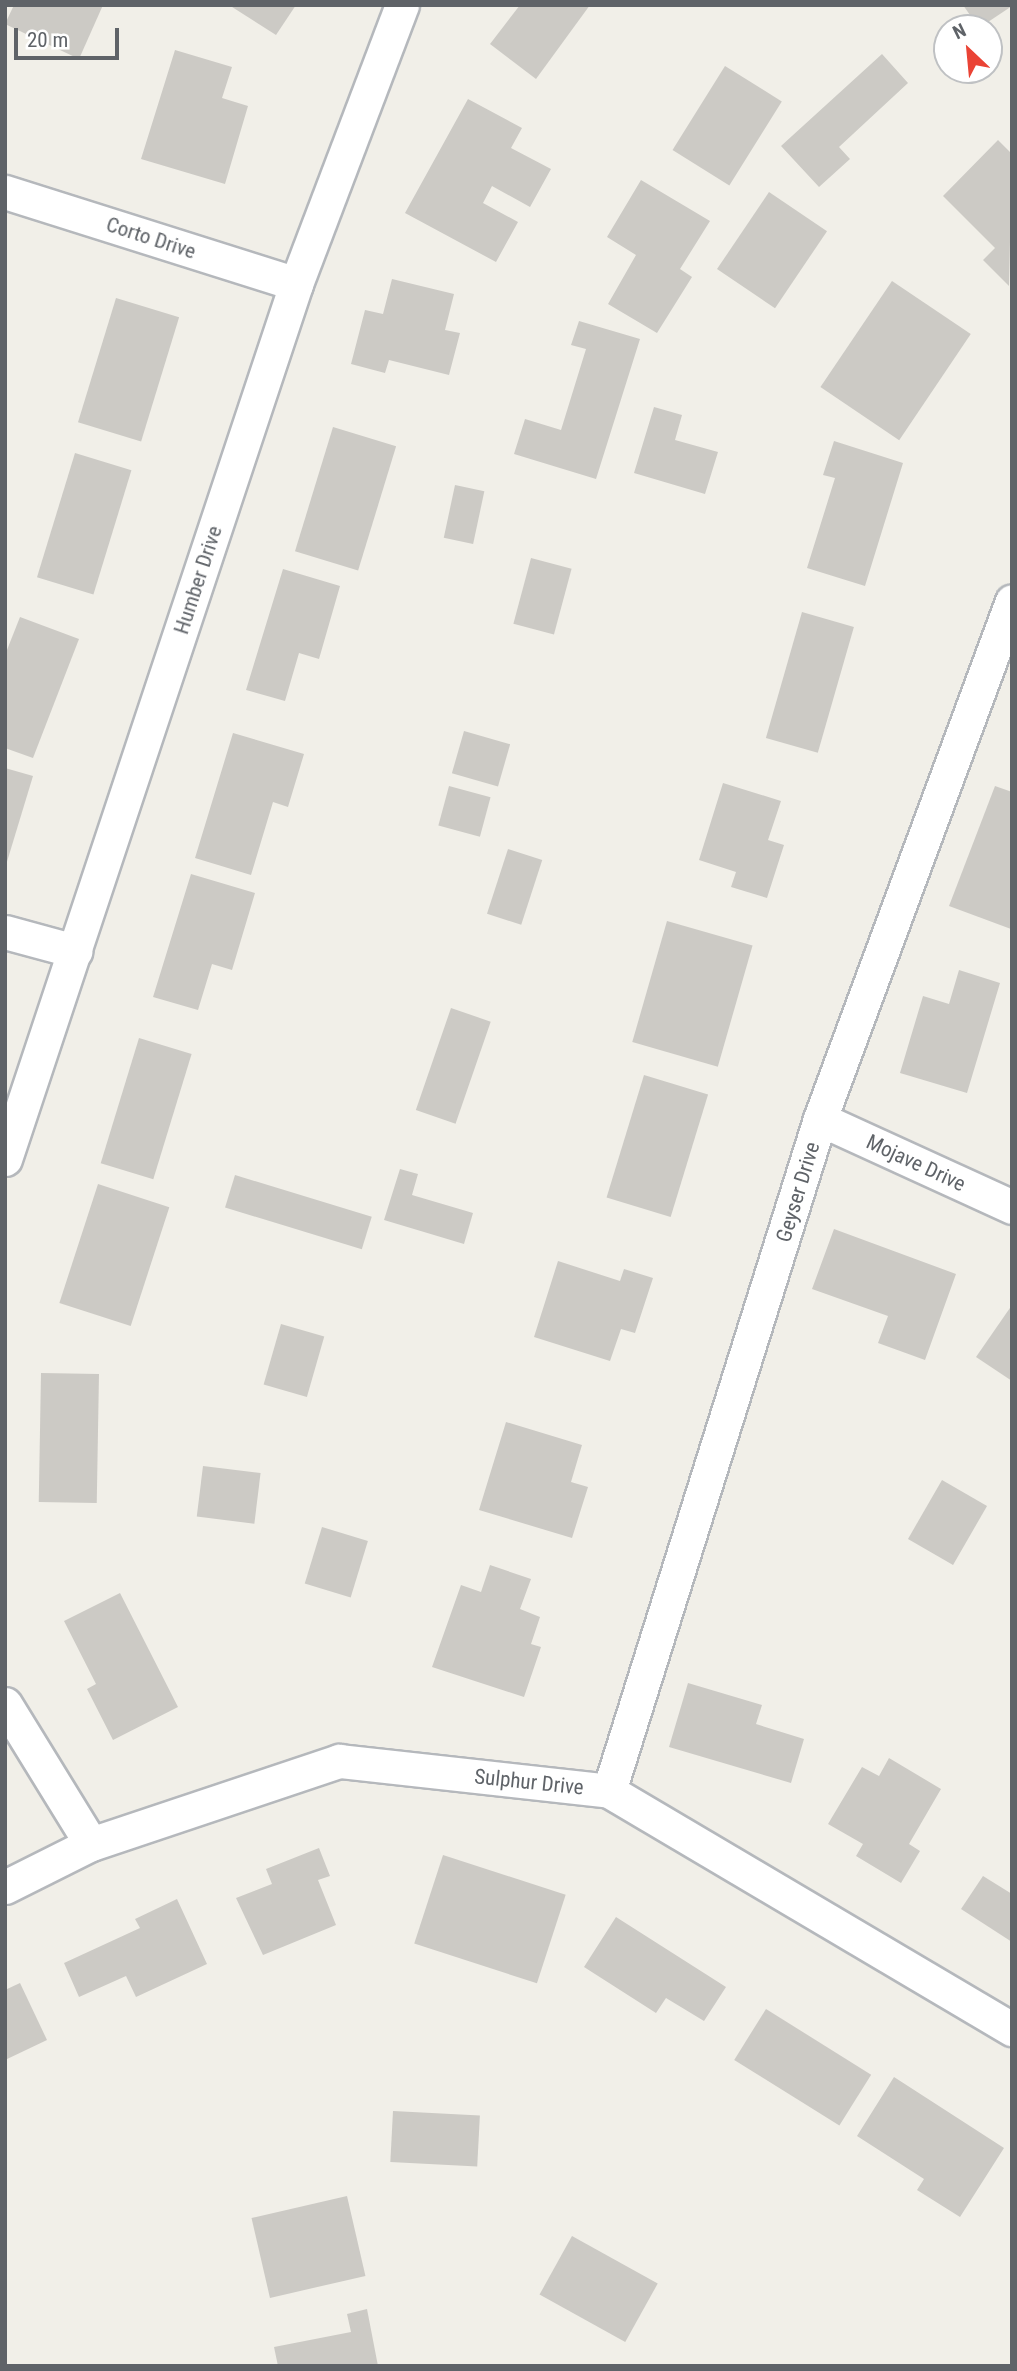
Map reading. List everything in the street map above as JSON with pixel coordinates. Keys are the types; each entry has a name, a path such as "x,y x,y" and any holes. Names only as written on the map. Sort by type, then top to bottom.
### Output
{"street":[{"name":"Humber Drive","path":"5,1159 296,284 402,5"},
{"name":"Corto Drive","path":"5,192 296,284"},
{"name":"Geyser Drive","path":"609,1791 820,1119 1012,601"},
{"path":"5,932 75,951"},
{"name":"Mojave Drive","path":"820,1119 1012,1207"},
{"path":"5,1704 92,1844"},
{"name":"Sulphur Drive","path":"5,1887 92,1844 339,1761 609,1791 1012,2029"}],"building":[{"path":"14,5 103,5 79,59 5,24"},
{"path":"229,5 296,5 276,35"},
{"path":"520,5 590,5 536,79 490,44"},
{"path":"963,5 1012,5 1000,14 969,14"},
{"path":"175,50 232,67 222,98 248,106 225,184 141,159"},
{"path":"882,54 908,83 839,147 850,159 819,187 781,146"},
{"path":"725,66 782,102 729,185 673,150"},
{"path":"468,99 522,128 511,148 551,169 530,207 492,186 483,203 518,222 496,262 405,213"},
{"path":"998,140 1012,154 1009,286 983,260 995,248 943,196"},
{"path":"641,180 710,221 680,269 692,277 657,333 608,304 636,255 607,237"},
{"path":"769,192 827,231 775,308 717,269"},
{"path":"392,279 454,294 445,330 460,333 449,375 389,360 385,373 351,364 365,310 383,314"},
{"path":"892,281 971,334 899,440 820,387"},
{"path":"116,298 179,317 141,442 78,422"},
{"path":"579,321 640,339 596,479 514,454 525,419 561,430 586,349 571,345"},
{"path":"654,407 682,415 675,440 718,452 705,494 634,473"},
{"path":"333,427 396,446 358,571 295,551"},
{"path":"834,441 903,463 865,586 807,568 835,478 823,475"},
{"path":"75,453 131,470 93,595 37,577"},
{"path":"455,485 484,491 473,544 444,538"},
{"path":"531,558 572,569 554,635 513,624"},
{"path":"283,569 340,586 319,659 299,653 285,701 246,690"},
{"path":"802,612 854,627 818,753 766,738"},
{"path":"20,617 79,639 33,758 5,748 5,655"},
{"path":"464,731 510,744 498,787 452,773"},
{"path":"233,733 304,754 288,807 273,802 251,875 195,858"},
{"path":"5,768 33,776 6,865 5,865"},
{"path":"723,783 781,801 768,840 784,845 767,898 731,887 736,872 699,860"},
{"path":"449,786 491,797 480,837 438,826"},
{"path":"995,786 1012,792 1011,929 949,906"},
{"path":"508,849 542,860 521,925 487,914"},
{"path":"191,874 255,893 232,970 212,964 198,1010 153,997"},
{"path":"667,921 753,946 718,1067 632,1042"},
{"path":"959,970 1000,983 967,1093 900,1073 923,996 949,1004"},
{"path":"451,1008 491,1022 456,1124 416,1110"},
{"path":"139,1038 192,1054 153,1179 101,1163"},
{"path":"644,1075 708,1095 671,1217 607,1197"},
{"path":"400,1169 418,1174 412,1195 473,1213 464,1244 384,1220"},
{"path":"235,1175 372,1217 362,1249 225,1208"},
{"path":"98,1184 169,1207 131,1326 59,1303"},
{"path":"834,1229 956,1274 925,1360 878,1343 888,1316 812,1289"},
{"path":"558,1261 620,1281 624,1269 653,1278 635,1333 621,1329 610,1361 534,1337"},
{"path":"1012,1305 1012,1381 976,1357"},
{"path":"281,1324 324,1336 307,1397 264,1385"},
{"path":"41,1373 99,1374 97,1503 39,1502"},
{"path":"506,1422 582,1445 571,1482 588,1487 572,1538 479,1510"},
{"path":"203,1466 261,1473 254,1524 197,1517"},
{"path":"942,1480 987,1506 953,1565 908,1539"},
{"path":"322,1527 368,1541 351,1597 305,1583"},
{"path":"490,1565 531,1579 520,1609 540,1617 531,1644 541,1647 524,1697 432,1667 461,1585 481,1592"},
{"path":"120,1593 178,1707 113,1740 87,1689 96,1684 64,1621"},
{"path":"688,1683 762,1705 756,1724 804,1739 791,1783 669,1747"},
{"path":"889,1758 941,1789 909,1844 920,1851 901,1883 856,1856 863,1844 828,1824 862,1767 879,1776"},
{"path":"319,1848 330,1876 318,1880 336,1925 263,1955 236,1898 272,1884 266,1869"},
{"path":"443,1855 566,1895 537,1983 414,1943"},
{"path":"983,1876 1012,1894 1012,1942 961,1909"},
{"path":"177,1899 207,1964 136,1997 126,1976 79,1997 64,1963 140,1928 135,1919"},
{"path":"616,1917 726,1987 704,2021 666,1998 656,2013 584,1967"},
{"path":"20,1983 47,2040 5,2060 5,1990"},
{"path":"766,2009 871,2075 839,2126 734,2060"},
{"path":"894,2077 1004,2148 960,2217 917,2190 924,2179 857,2136"},
{"path":"393,2111 480,2116 477,2166 390,2162"},
{"path":"347,2196 365,2276 270,2298 252,2218"},
{"path":"572,2236 658,2284 625,2342 540,2295"},
{"path":"367,2309 378,2366 278,2366 274,2347 351,2332 347,2314"}]}
